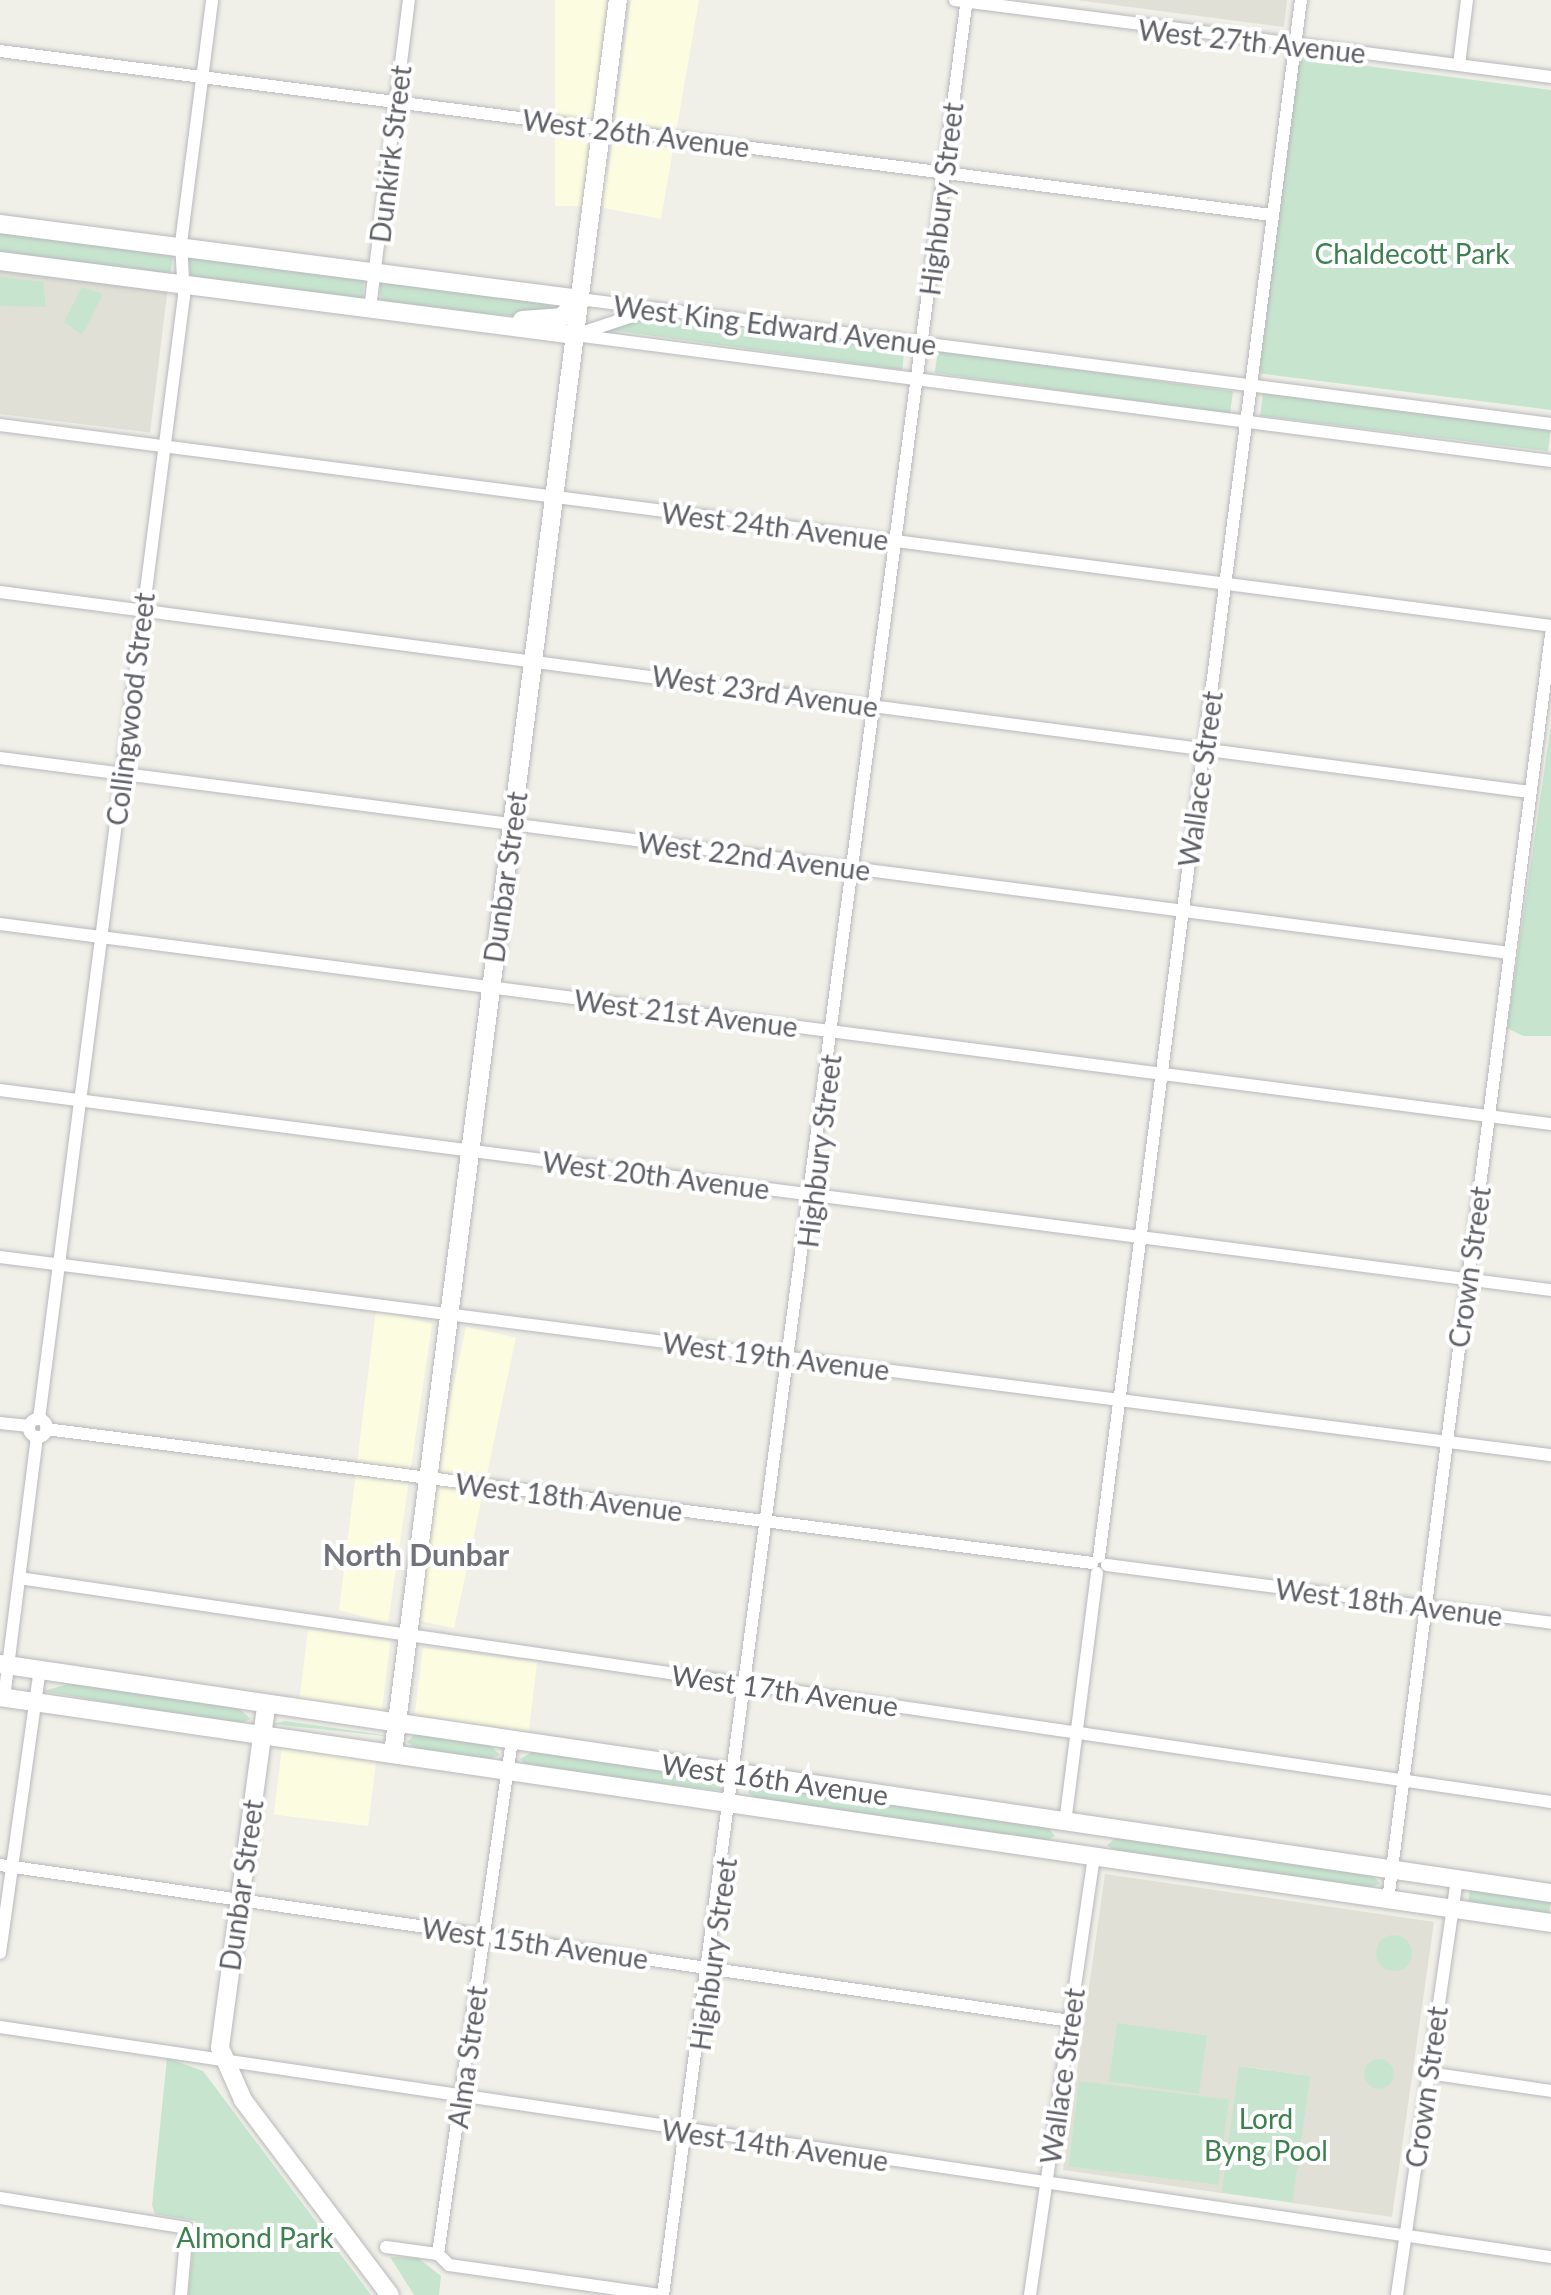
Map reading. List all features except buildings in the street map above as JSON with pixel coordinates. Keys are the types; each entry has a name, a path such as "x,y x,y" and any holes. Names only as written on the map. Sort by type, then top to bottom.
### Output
{"main road":[{"name":"Dunbar Street","path":"393,1753 618,0"},
{"name":"West King Edward Avenue","path":"0,224 580,300"},
{"name":"West King Edward Avenue","path":"0,262 575,335"},
{"path":"508,326 560,317 580,300"},
{"name":"West 16th Avenue","path":"4,1665 266,1707 1551,1893"},
{"name":"West 16th Avenue","path":"2,1698 1551,1923"},
{"name":"Dunbar Street","path":"224,2062 238,1900 266,1707"},
{"path":"224,2062 390,2295"}],"street":[{"name":"Collingwood Street","path":"2,1698 185,285 181,250 212,0"},
{"name":"Dunkirk Street","path":"370,308 409,0"},
{"name":"Wallace Street","path":"1066,1822 1301,0"},
{"path":"1458,64 1467,0"},
{"name":"West 27th Avenue","path":"960,3 1551,77"},
{"name":"Highbury Street","path":"662,2295 739,1775 945,172 960,3"},
{"name":"West 26th Avenue","path":"0,51 1272,214"},
{"name":"West King Edward Avenue","path":"580,300 1551,424"},
{"path":"575,335 596,321 676,312"},
{"name":"West King Edward Avenue","path":"575,335 1551,461"},
{"name":"West 24th Avenue","path":"0,426 1551,626"},
{"name":"West 23rd Avenue","path":"0,592 1530,792"},
{"name":"Crown Street","path":"1388,1900 1551,634"},
{"name":"West 22nd Avenue","path":"0,758 1509,952"},
{"name":"West 21st Avenue","path":"0,924 1551,1124"},
{"name":"West 20th Avenue","path":"0,1090 1551,1290"},
{"name":"West 19th Avenue","path":"0,1257 1551,1455"},
{"name":"West 18th Avenue","path":"0,1423 1551,1623"},
{"name":"West 17th Avenue","path":"19,1578 1551,1802"},
{"path":"0,1953 6,1865 40,1670"},
{"name":"Alma Street","path":"438,2254 512,1740"},
{"name":"Wallace Street","path":"1030,2295 1094,1856"},
{"name":"West 15th Avenue","path":"6,1865 1070,2021"},
{"name":"Crown Street","path":"1396,2295 1457,1879"},
{"name":"West 14th Avenue","path":"0,2026 460,2100 1551,2258"},
{"path":"1428,2073 1551,2091"},
{"path":"0,2198 187,2228 181,2295"},
{"path":"386,2247 438,2254 449,2265 662,2295"}],"shaded area":[{"path":"555,0 607,0 607,206 555,206"},
{"path":"631,0 699,0 661,219 604,208"},
{"path":"1076,0 1287,0 1284,27"},
{"path":"0,268 168,289 150,433 0,414"},
{"path":"376,1310 432,1324 388,1623 339,1610"},
{"path":"466,1327 516,1338 454,1628 404,1618"},
{"path":"308,1630 390,1640 382,1712 299,1701"},
{"path":"423,1648 537,1662 529,1731 414,1717"},
{"path":"282,1748 376,1760 368,1826 274,1815"},
{"path":"1105,1874 1434,1922 1392,2217 1292,2203 1310,2076 1240,2066 1221,2193 1063,2170"}],"green space":[{"name":"Chaldecott Park","path":"1298,57 1551,90 1551,410 1257,373"},
{"path":"0,230 173,254 170,279 0,255"},
{"path":"188,254 364,279 362,300 191,279"},
{"path":"0,277 43,282 46,307 0,306"},
{"path":"380,282 539,301 558,309 525,317 381,303"},
{"path":"82,287 103,294 82,335 64,322"},
{"path":"637,318 905,347 902,370 603,329"},
{"path":"938,350 1233,391 1230,414 935,373"},
{"path":"1263,393 1551,428 1548,451 1260,416"},
{"path":"1551,724 1551,1036 1523,1036 1507,1028"},
{"path":"77,1682 236,1706 251,1719 236,1725 43,1691"},
{"path":"285,1721 383,1735 385,1736 272,1724"},
{"path":"417,1732 488,1743 500,1755 482,1762 421,1752 407,1742"},
{"path":"534,1751 709,1776 725,1791 530,1768 520,1759"},
{"path":"762,1782 1044,1823 1055,1836 1042,1843 764,1803 747,1792"},
{"path":"1120,1835 1367,1871 1381,1884 1359,1890 1123,1856 1107,1845"},
{"path":"1470,1890 1551,1901 1549,1914 1468,1903"},
{"path":"1394,1935 1407,1940 1412,1953 1407,1966 1394,1971 1381,1966 1376,1953 1381,1940"},
{"path":"1117,2023 1207,2036 1199,2094 1109,2081"},
{"name":"Almond Park","path":"167,2058 203,2071 371,2295 188,2295 196,2221 155,2214 152,2205"},
{"path":"1379,2059 1390,2063 1394,2074 1390,2085 1379,2089 1368,2085 1364,2074 1368,2063"},
{"name":"Lord Byng Pool","path":"1239,2066 1310,2076 1292,2203 1221,2193"},
{"path":"1079,2081 1229,2099 1218,2185 1069,2166"},
{"name":"Almond Park","path":"390,2257 418,2258 441,2276 439,2295 414,2295"}],"district":[{"name":"North Dunbar","path":"416,1554"}]}
